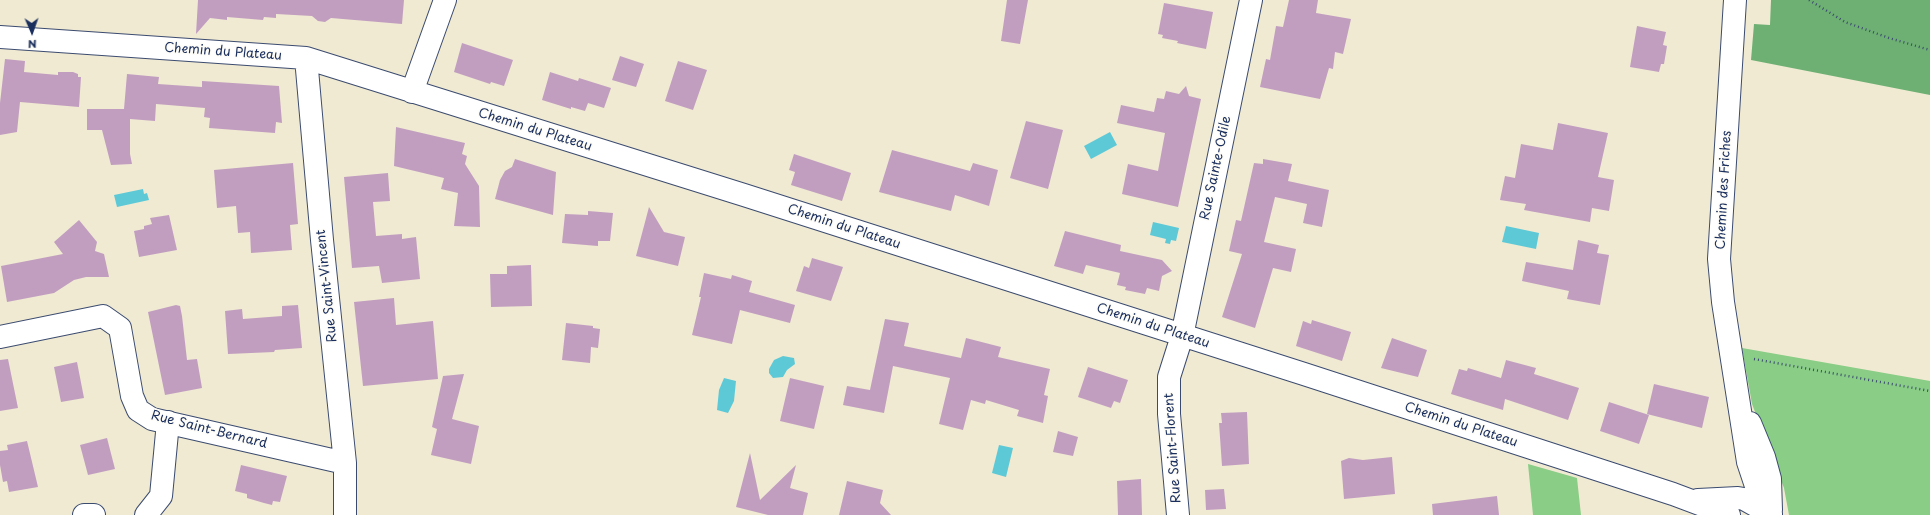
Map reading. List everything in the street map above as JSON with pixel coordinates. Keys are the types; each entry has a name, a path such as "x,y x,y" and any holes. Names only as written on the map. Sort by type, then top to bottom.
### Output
{"street":[{"path":"412,92 445,0"},
{"name":"Rue Sainte-Odile","path":"1182,336 1251,0"},
{"name":"Chemin des Friches","path":"1734,0 1719,259 1723,302 1734,370 1748,419 1764,457 1770,479 1770,515"},
{"name":"Chemin du Plateau","path":"0,37 306,58 744,195 1673,494 1729,515"},
{"name":"Rue Saint-Vincent","path":"306,58 322,240 345,463 345,515"},
{"name":"Rue Saint-Bernard","path":"0,337 103,316 120,328 132,396 138,410 152,419 345,463"},
{"name":"Rue Saint-Florent","path":"1178,515 1169,414 1168,377 1182,336"},
{"path":"146,515 161,496 168,422"},
{"name":"Chemin du Plateau","path":"1673,494 1696,500 1744,499 1770,515"},
{"path":"84,515 94,515"}],"path":[{"path":"1809,0 1821,9 1845,22 1889,38 1930,50"},
{"path":"1734,370 1755,359 1930,391"}],"green space":[{"path":"1771,0 1930,0 1930,95 1751,60 1754,24 1770,25"},
{"path":"1742,348 1930,381 1930,515 1789,515 1784,488 1752,404"},
{"path":"1528,464 1577,478 1581,515 1533,515"}],"water":[{"path":"1110,132 1117,145 1091,159 1084,146"},
{"path":"143,189 144,194 147,193 149,200 117,207 114,195"},
{"path":"1153,222 1179,228 1176,241 1171,240 1170,244 1165,243 1166,239 1150,235"},
{"path":"1506,226 1539,233 1536,249 1502,242"},
{"path":"783,356 794,358 795,364 787,370 783,377 773,378 769,373 769,369 774,360"},
{"path":"724,378 736,381 734,401 728,413 717,410 719,390"},
{"path":"999,445 1013,448 1006,477 992,473"}],"building":[{"path":"198,0 404,0 402,24 331,18 325,22 318,21 312,16 276,14 276,18 264,17 263,20 227,17 227,20 210,18 196,34"},
{"path":"1007,0 1028,0 1020,44 1001,41"},
{"path":"1289,0 1318,0 1316,13 1351,19 1343,54 1335,52 1333,69 1329,68 1320,99 1260,87 1266,59 1270,60 1276,26 1283,27"},
{"path":"1164,3 1213,12 1206,49 1177,43 1178,41 1162,38 1163,35 1158,34"},
{"path":"1637,26 1666,32 1663,45 1667,46 1664,64 1661,64 1659,72 1630,67"},
{"path":"462,43 513,60 504,86 491,82 490,84 454,72"},
{"path":"620,56 644,64 636,87 612,80"},
{"path":"5,59 25,61 24,72 58,75 58,72 73,72 78,74 78,77 81,77 79,107 20,102 17,132 0,135 0,103"},
{"path":"678,61 707,70 693,110 665,101"},
{"path":"550,72 578,81 579,78 611,88 604,108 588,103 585,111 571,107 571,109 542,100"},
{"path":"127,74 159,77 158,84 202,87 202,81 279,86 282,123 276,122 275,133 209,128 210,118 204,117 205,108 156,104 155,121 130,119 130,154 132,164 111,165 102,130 87,130 87,109 124,109"},
{"path":"1186,86 1189,96 1201,99 1178,207 1122,194 1128,164 1158,171 1165,133 1117,123 1121,105 1154,112 1157,98 1164,99 1166,91 1179,94"},
{"path":"1026,121 1063,130 1048,189 1010,178"},
{"path":"1558,123 1608,133 1598,177 1614,180 1609,211 1592,208 1590,222 1524,210 1526,204 1500,200 1505,176 1515,178 1521,144 1553,150"},
{"path":"396,127 465,143 462,154 467,156 465,164 479,186 480,227 454,226 458,193 441,189 444,178 394,166"},
{"path":"892,150 970,171 973,163 998,170 989,206 955,195 951,211 879,192"},
{"path":"794,154 851,173 842,201 791,185 795,172 789,170"},
{"path":"515,159 556,172 553,215 495,199 500,180 505,171 512,167"},
{"path":"1263,159 1292,164 1288,181 1329,190 1322,227 1303,223 1307,204 1275,197 1264,242 1296,249 1291,272 1273,268 1255,328 1222,317 1242,254 1229,251 1236,220 1241,221 1254,163 1263,164"},
{"path":"293,163 298,224 290,225 292,250 251,253 250,232 238,233 236,206 217,208 214,170"},
{"path":"388,173 390,201 373,202 376,236 402,234 402,239 416,237 420,279 382,283 379,266 352,268 344,177"},
{"path":"649,207 664,232 685,237 678,266 636,256"},
{"path":"588,211 613,213 610,241 598,241 598,246 562,243 565,214 588,215"},
{"path":"169,215 177,250 139,257 134,231 144,229 144,226 152,224 150,218"},
{"path":"79,220 97,242 95,251 104,254 109,277 86,277 74,280 54,293 7,302 1,266 63,254 54,242"},
{"path":"1065,231 1121,245 1120,251 1162,260 1172,271 1162,276 1159,291 1147,288 1145,294 1125,290 1126,287 1117,285 1120,273 1086,265 1083,274 1054,266"},
{"path":"1578,240 1599,245 1597,253 1609,255 1600,305 1567,299 1569,291 1522,281 1526,262 1573,270"},
{"path":"812,258 843,267 831,301 796,291 804,266 809,268"},
{"path":"531,265 532,306 491,307 490,274 507,274 507,266"},
{"path":"704,273 731,279 732,275 752,281 749,292 795,305 790,323 740,310 732,344 692,335 701,297 699,297"},
{"path":"394,298 396,325 433,321 438,379 363,386 354,302"},
{"path":"176,305 180,306 182,316 187,360 197,359 202,388 165,395 148,312"},
{"path":"298,305 302,348 275,350 274,352 228,354 225,311 242,309 243,319 282,316 282,306"},
{"path":"885,319 909,323 904,346 961,358 966,338 1001,347 998,357 1050,369 1044,395 1048,396 1043,423 1017,416 1019,410 986,400 985,404 971,400 963,430 939,424 950,378 893,366 884,413 843,405 847,386 870,390"},
{"path":"1312,320 1351,332 1342,361 1296,346 1303,321 1311,324"},
{"path":"566,323 593,326 593,328 600,329 598,348 591,347 590,363 562,360"},
{"path":"1392,338 1427,350 1418,377 1381,368"},
{"path":"8,359 18,408 0,411 0,360"},
{"path":"1506,360 1536,368 1534,374 1579,388 1568,420 1505,399 1503,410 1451,394 1459,369 1467,371 1468,368 1501,378"},
{"path":"77,362 84,398 61,402 54,367"},
{"path":"1088,367 1128,380 1120,403 1114,401 1111,408 1078,397"},
{"path":"464,374 452,419 479,426 471,464 431,455 437,429 432,427 443,376"},
{"path":"790,378 824,386 814,429 780,421"},
{"path":"1654,384 1709,397 1702,428 1647,414"},
{"path":"1609,402 1649,415 1639,444 1600,431"},
{"path":"1247,412 1249,464 1222,466 1219,423 1222,423 1221,413"},
{"path":"1058,431 1078,437 1073,456 1053,452"},
{"path":"107,438 115,469 88,475 80,445"},
{"path":"27,441 38,487 9,492 7,481 3,482 0,465 0,451 8,450 7,445"},
{"path":"750,453 760,500 796,465 790,488 808,493 803,515 768,515 736,507"},
{"path":"1392,457 1395,494 1344,499 1341,461 1349,458 1363,460"},
{"path":"241,465 287,476 280,502 273,501 272,505 247,498 247,494 235,491"},
{"path":"1141,479 1142,515 1118,515 1117,481"},
{"path":"847,481 883,490 880,503 891,515 839,515"},
{"path":"1224,489 1226,509 1206,510 1205,490"},
{"path":"1497,496 1499,515 1433,515 1432,504"}]}
